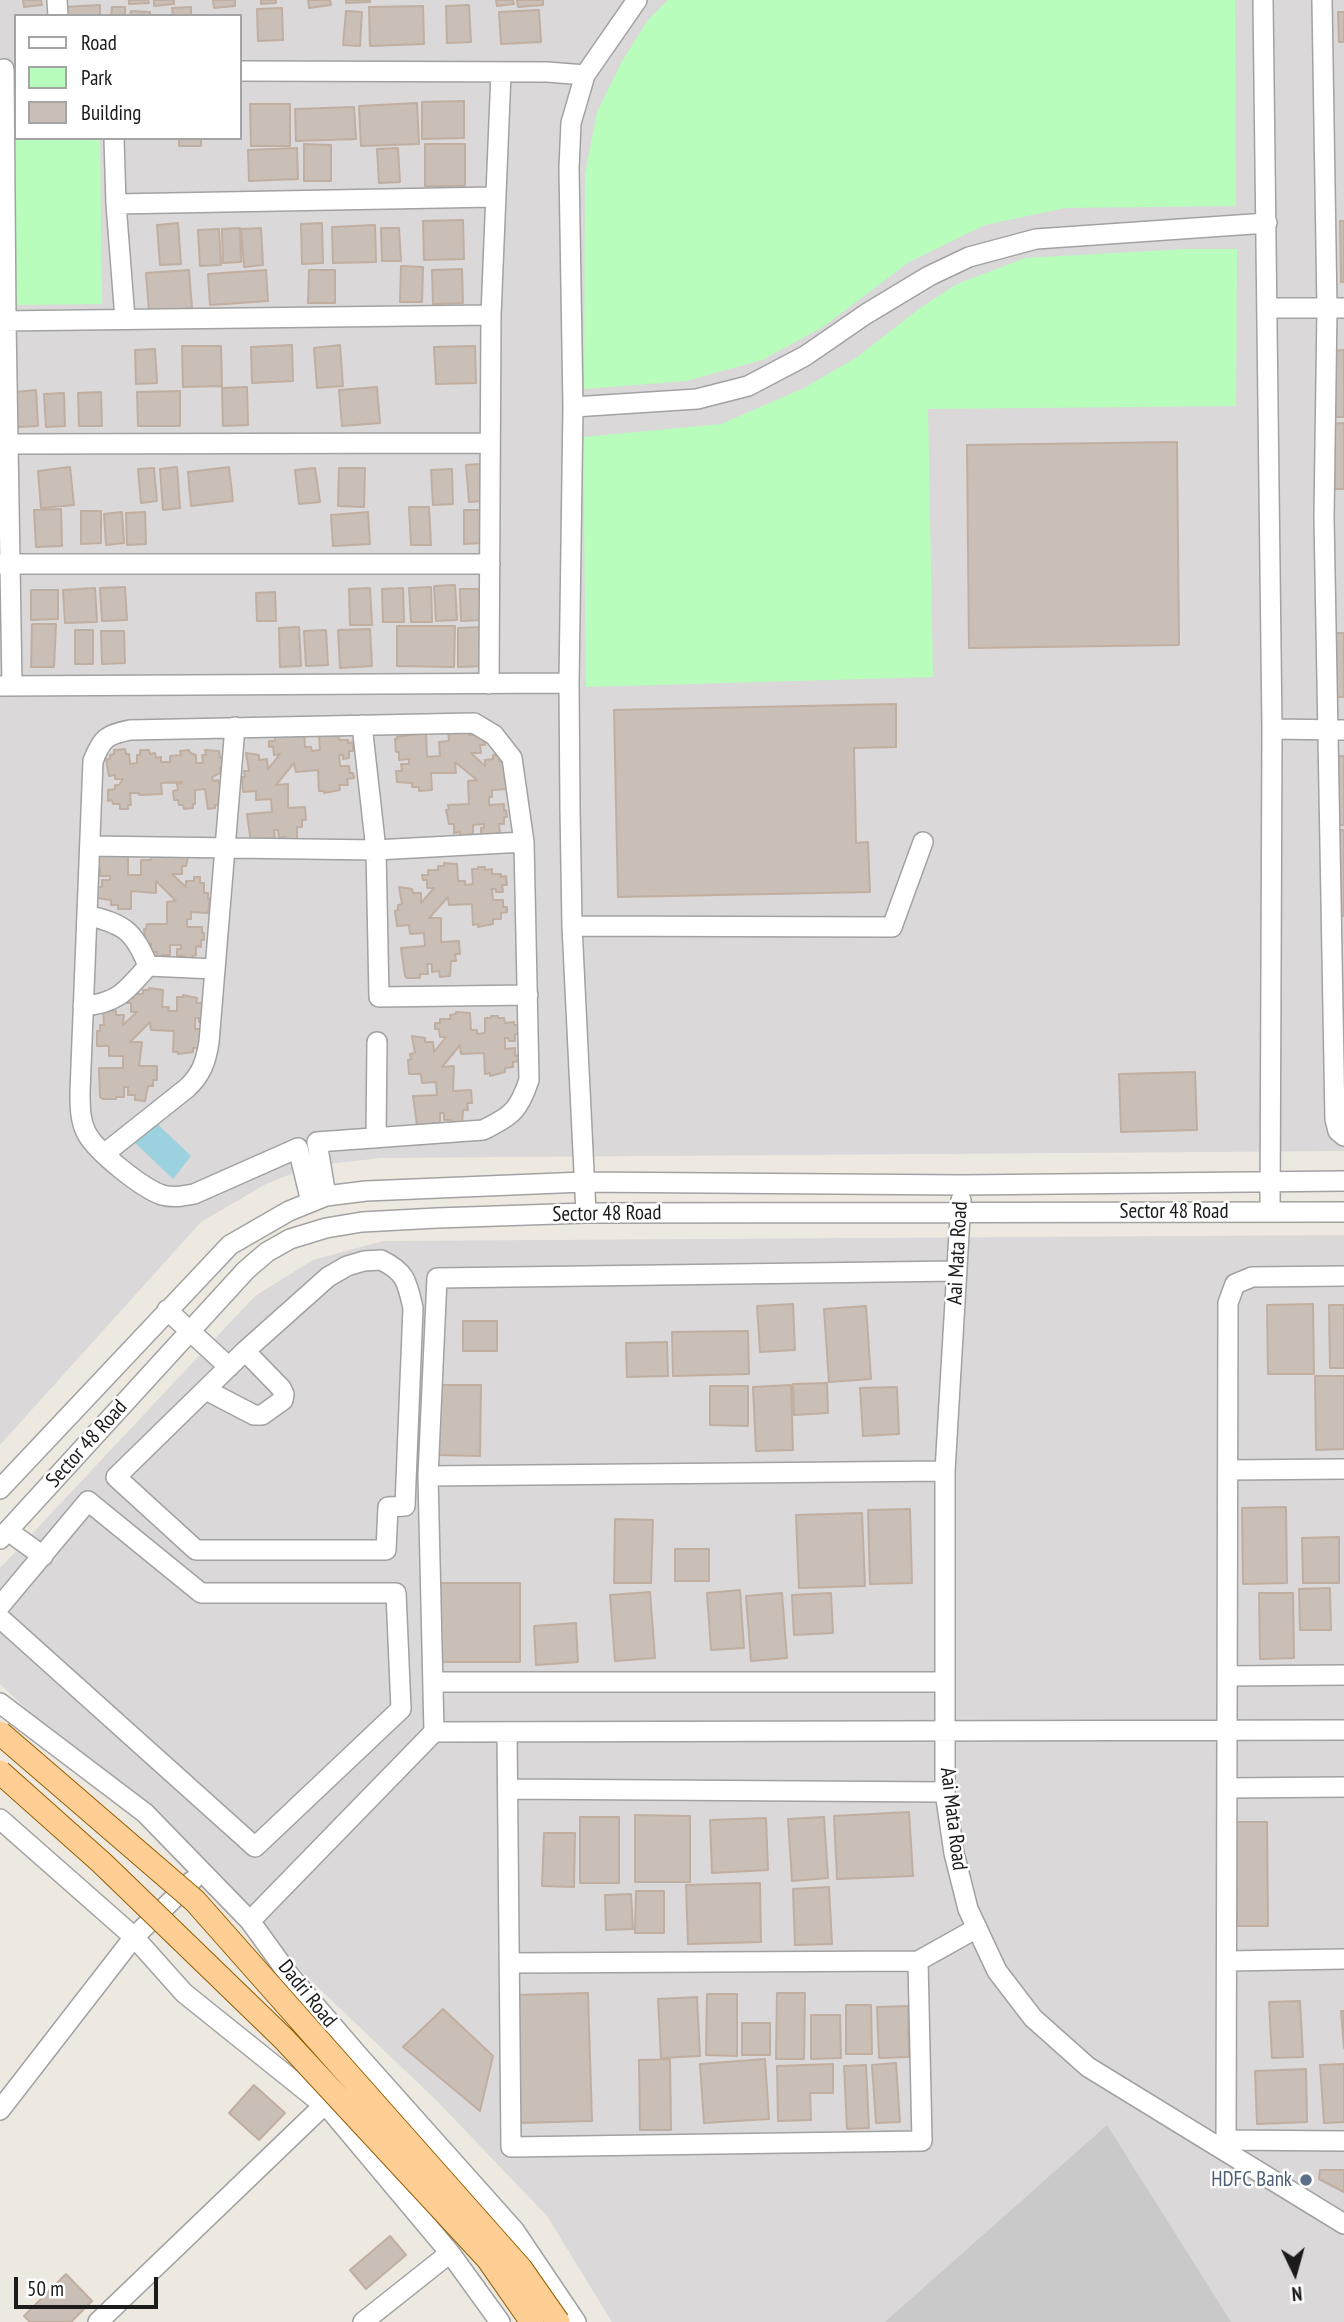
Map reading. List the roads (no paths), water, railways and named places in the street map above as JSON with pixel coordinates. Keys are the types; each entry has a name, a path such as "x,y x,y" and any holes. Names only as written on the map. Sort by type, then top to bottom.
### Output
{"main road":[{"path":"0,1733 195,1900 521,2269 558,2322"},
{"path":"0,1772 102,1863 284,2039 488,2259 532,2322"}],"street":[{"path":"586,1213 572,926 569,683 573,408 569,168 571,123 585,75 637,0"},
{"path":"1263,0 1272,729 1270,1212"},
{"path":"1322,0 1334,94 1336,308 1324,517 1335,730 1338,935 1335,1118 1338,1131 1344,1136"},
{"path":"7,69 3,198 3,321 8,444 6,686 569,683"},
{"path":"242,71 585,75"},
{"path":"489,684 491,315 501,73"},
{"path":"114,140 125,319"},
{"path":"116,204 494,197"},
{"path":"573,408 697,398 748,386 805,356 866,314 929,276 969,257 1037,239 1267,223"},
{"path":"1267,308 1336,308"},
{"path":"3,321 491,315"},
{"path":"8,444 490,443"},
{"path":"1324,517 1344,517"},
{"path":"5,565 490,564"},
{"path":"474,723 494,734 512,758 524,842 529,1080 521,1103 508,1118 483,1130 317,1142 319,1199 298,1148 194,1194 177,1198 162,1195 149,1188 104,1154 88,1135 81,1117 93,761 100,742 114,733 130,730 235,727 474,723"},
{"path":"362,725 376,850 379,997 527,995"},
{"path":"104,1154 197,1079 206,1063 235,727"},
{"path":"1272,729 1335,730"},
{"path":"90,846 376,850 524,842"},
{"path":"572,926 892,927 923,842"},
{"path":"87,915 116,922 139,944 148,966"},
{"path":"148,966 215,969"},
{"path":"83,1006 103,1005 125,993 148,966"},
{"path":"376,1138 377,1042"},
{"name":"Sector 48 Road","path":"0,1489 230,1245 289,1211 319,1199 366,1191 583,1182 962,1185 1344,1181"},
{"name":"Aai Mata Road","path":"962,1185 945,1471 944,1792 968,1909 997,1971 1033,2018 1088,2067 1226,2146 1344,2224"},
{"name":"Sector 48 Road","path":"4,1535 246,1270 267,1252 290,1239 326,1228 362,1222 437,1217 586,1213 1344,1212"},
{"path":"381,1260 397,1268 408,1282 413,1308 405,1506 388,1507 386,1550 196,1550 116,1477 229,1367 328,1277 347,1266 364,1261 381,1260"},
{"path":"250,1921 434,1732 428,1476 437,1278 957,1271"},
{"path":"1344,1276 1252,1277 1235,1284 1228,1303 1226,2146 1344,2141"},
{"path":"167,1310 229,1367"},
{"path":"206,1390 254,1415 262,1415 283,1401 281,1388 245,1351"},
{"path":"1228,1470 1344,1469"},
{"path":"428,1476 945,1471"},
{"path":"0,1606 88,1501 201,1593 396,1593 401,1709 255,1847 0,1618"},
{"path":"4,1535 43,1556"},
{"path":"1228,1676 1344,1675"},
{"path":"433,1682 944,1682"},
{"name":"Dadri Road","path":"0,1703 145,1813 250,1921 289,1975 514,2230 576,2322"},
{"path":"434,1732 945,1733 1344,1730"},
{"path":"507,1732 511,2147 922,2141 918,1961"},
{"path":"1228,1788 1344,1787"},
{"path":"508,1789 944,1792"},
{"path":"0,1819 134,1937 184,1993 331,2111 450,2253 500,2322"},
{"path":"0,2110 134,1937 201,1872"},
{"path":"510,1963 918,1961 977,1928"},
{"path":"1227,1961 1344,1959"},
{"path":"98,2322 323,2106"},
{"path":"363,2322 450,2253"}],"water":[{"path":"151,1118 191,1156 173,1179 131,1139"}],"place":[{"name":"HDFC Bank","path":"1306,2180"}]}
